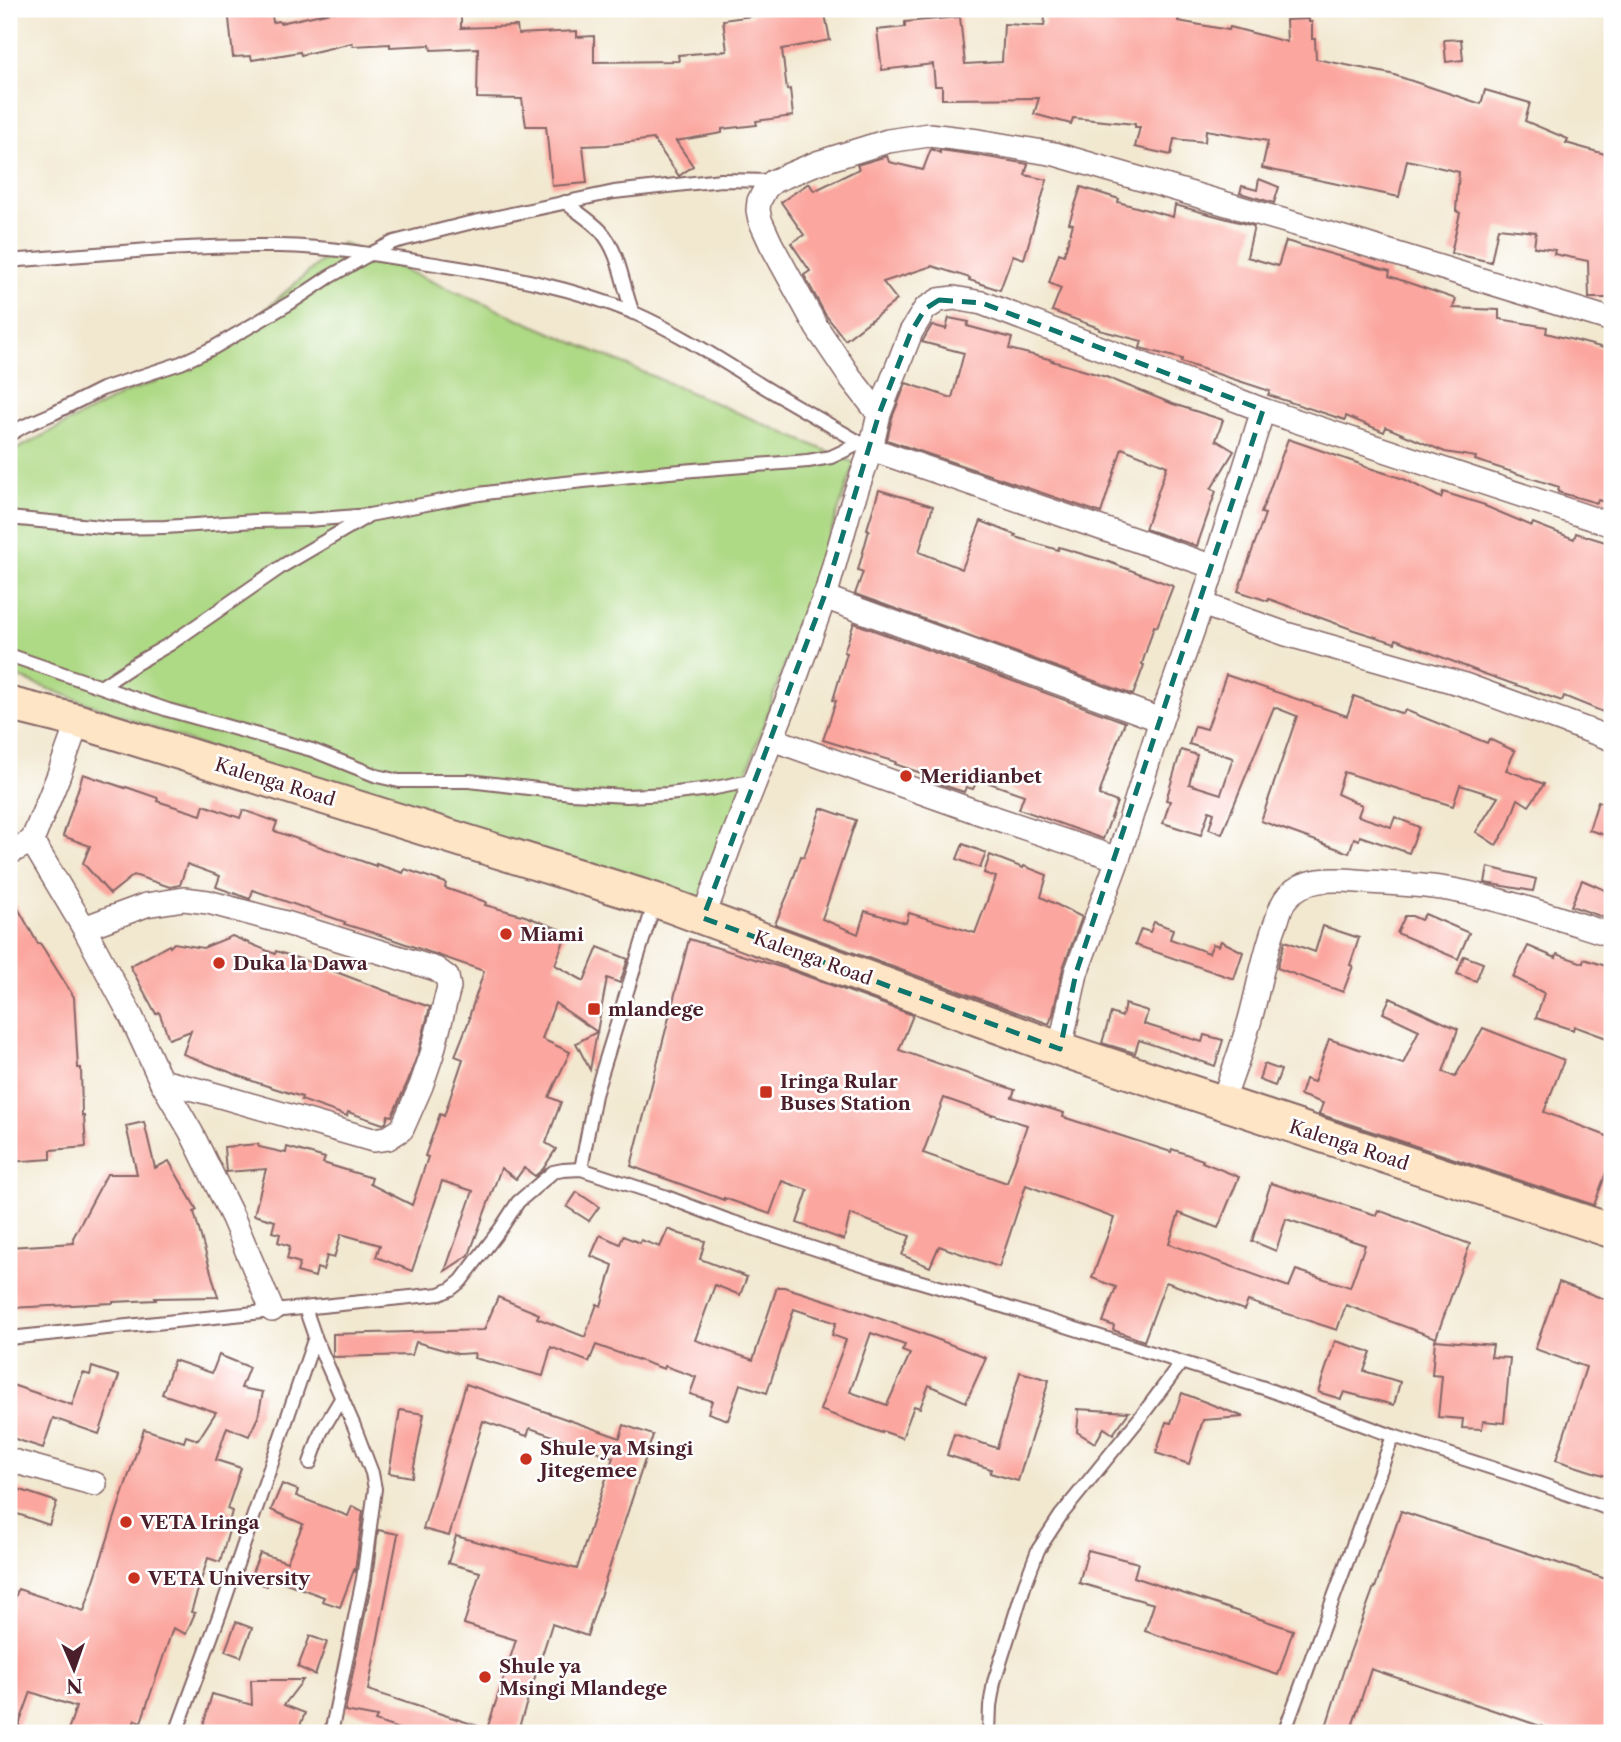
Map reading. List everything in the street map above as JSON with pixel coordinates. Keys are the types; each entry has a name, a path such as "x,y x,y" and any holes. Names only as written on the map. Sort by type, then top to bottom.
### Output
{"main road":[{"name":"Kalenga Road","path":"9,704 78,721 655,900 1060,1049 1612,1231"}],"street":[{"path":"879,414 817,328 763,227 758,210 759,201 766,188 774,181 817,163 888,141 929,135 1069,157 1612,320"},
{"path":"703,918 789,696 824,597 866,446 911,332 925,309 939,300 954,298 982,303 1263,410 1612,525"},
{"path":"1060,1049 1076,973 1118,859 1263,410"},
{"path":"866,446 1214,567"},
{"path":"824,597 1161,720"},
{"path":"1202,604 1286,634 1462,684 1612,739"},
{"path":"9,853 32,841 78,721"},
{"path":"772,738 1118,859"},
{"path":"32,841 84,928 131,1016 161,1081 191,1132 233,1218 272,1310"},
{"path":"1222,1103 1252,1013 1273,929 1283,903 1292,891 1321,880 1411,884 1454,890 1513,904 1612,935"},
{"path":"84,928 146,905 184,899 208,902 436,969 447,977 449,987 421,1086 402,1129 388,1138 373,1140 206,1091 161,1081"},
{"path":"9,1460 95,1484"}],"lane":[{"path":"9,435 102,389 181,363 213,348 290,303 329,276 394,242 614,192 697,182 774,181"},
{"path":"565,202 599,229 608,240 633,313"},
{"path":"9,261 179,247 281,246 370,254 496,274 582,294 633,313 693,342 866,446"},
{"path":"9,518 112,528 369,515 478,494 546,485 683,470 808,461 866,446"},
{"path":"102,686 170,644 284,565 369,515"},
{"path":"9,655 168,710 312,750 377,776 399,780 469,781 571,793 626,796 710,789 756,780"},
{"path":"581,1169 595,1095 655,900"},
{"path":"9,1338 440,1294 460,1281 518,1202 553,1172 581,1169 874,1268 1264,1388 1393,1436 1612,1510"},
{"path":"305,1308 372,1473 375,1489 363,1579 331,1733"},
{"path":"176,1733 315,1337"},
{"path":"989,1733 994,1682 1038,1550 1061,1515 1181,1363"},
{"path":"310,1463 321,1433 342,1398"},
{"path":"1284,1733 1393,1436"}],"highlighted area":[{"path":"939,300 982,303 1263,410 1076,973 1060,1049 703,918 824,597 879,414 911,332 925,309"}],"green space":[{"path":"342,243 855,463 692,929 9,674 9,453 123,394 170,376 213,355"}],"building":[{"path":"228,9 271,9 273,22 280,23 345,9 385,9 385,12 461,9 461,28 517,26 518,34 577,31 577,37 594,36 594,62 679,61 678,55 727,51 723,20 752,16 751,14 782,12 782,9 824,9 830,40 782,49 793,116 756,121 757,125 722,129 722,133 676,141 693,166 679,176 653,139 583,146 587,183 552,186 546,126 526,126 522,99 477,98 478,48 431,50 430,45 390,47 390,44 353,46 352,43 301,55 300,52 252,60 251,56 233,57"},
{"path":"1046,9 1135,9 1135,12 1179,16 1178,21 1229,30 1230,27 1287,42 1286,20 1309,19 1309,22 1312,22 1312,39 1315,39 1316,59 1391,74 1481,104 1485,90 1530,103 1525,121 1568,139 1566,143 1612,156 1612,298 1589,298 1588,261 1554,254 1555,250 1534,247 1536,232 1498,228 1491,262 1451,253 1460,213 1456,211 1459,172 1407,160 1399,197 1262,168 1268,141 1206,130 1205,142 1174,139 1171,155 1135,147 1140,127 1135,127 1135,124 1073,118 1071,124 1034,114 1039,98 942,99 942,86 935,86 933,64 882,70 877,30 905,27 905,22 960,17 965,64 1002,62 1004,24 1044,26"},
{"path":"1461,39 1463,60 1446,62 1444,40"},
{"path":"931,149 940,153 940,150 1028,164 1025,175 1047,180 1024,259 1013,255 1000,290 932,266 883,282 897,300 845,340 825,314 804,275 810,271 791,243 804,235 781,202 809,183 814,191 859,169 857,165 887,156 889,162 923,170"},
{"path":"1259,179 1279,187 1274,203 1240,193 1242,186 1257,190"},
{"path":"1081,187 1119,199 1118,202 1173,217 1175,205 1254,226 1247,257 1278,266 1286,241 1390,271 1389,276 1456,299 1453,308 1499,310 1499,319 1547,327 1546,333 1612,350 1612,504 1598,500 1597,503 1558,492 1559,487 1475,460 1476,457 1445,452 1386,427 1384,432 1346,416 1345,420 1268,395 1270,391 1181,362 1182,359 1140,348 1142,341 1099,330 1052,311 1061,288 1049,283 1059,253 1064,255 1073,224 1069,223"},
{"path":"949,318 969,322 967,326 1012,338 1009,349 1106,377 1173,404 1223,420 1216,440 1234,451 1211,489 1216,491 1197,546 1145,529 1167,466 1122,448 1101,513 887,440 892,418 906,383 952,398 964,353 922,342 932,325 946,329"},
{"path":"1288,439 1404,479 1441,498 1443,492 1574,539 1576,533 1612,544 1612,692 1603,712 1564,696 1562,701 1482,673 1396,639 1395,643 1269,599 1268,601 1238,591 1265,514 1261,513"},
{"path":"879,490 933,506 919,552 962,569 981,521 1016,535 1015,537 1109,562 1173,586 1157,627 1154,626 1133,695 855,594 863,572 858,570 869,530 867,529"},
{"path":"854,623 1125,722 1099,795 1117,802 1103,839 1019,809 1024,795 978,779 973,789 966,787 964,792 934,782 935,778 895,764 896,762 823,740 836,701 833,700 847,653 844,652"},
{"path":"1226,675 1347,716 1354,696 1403,714 1405,710 1487,743 1489,739 1515,751 1506,770 1544,784 1529,806 1518,799 1507,828 1496,845 1476,832 1498,797 1460,785 1453,806 1344,772 1337,794 1362,805 1358,816 1391,827 1395,817 1419,827 1409,853 1360,836 1359,840 1354,838 1349,853 1261,821 1297,716 1274,707 1222,834 1209,829 1214,813 1209,811 1201,835 1163,823 1170,801 1166,800 1181,750 1197,755 1189,784 1221,794 1233,758 1189,744 1195,726 1207,729"},
{"path":"83,774 201,815 204,805 240,818 243,810 277,822 274,831 376,866 403,873 405,869 446,883 445,888 486,902 485,905 567,932 555,965 584,981 598,947 628,959 620,983 607,978 590,1070 576,1043 597,1032 555,1003 542,1039 570,1052 549,1097 561,1102 546,1143 556,1149 535,1176 524,1168 516,1179 501,1168 469,1255 445,1271 473,1191 442,1181 412,1271 376,1257 380,1245 341,1234 334,1258 327,1256 323,1270 317,1268 315,1277 297,1272 300,1263 287,1259 290,1246 278,1242 280,1234 272,1232 275,1221 254,1215 266,1169 226,1172 224,1147 258,1144 259,1147 286,1153 287,1147 325,1158 323,1163 372,1178 370,1184 412,1205 428,1157 425,1156 440,1114 444,1116 463,1059 455,1056 484,971 253,890 250,899 216,887 220,876 187,864 180,885 170,887 134,875 110,894 83,863 90,846 63,836"},
{"path":"1598,801 1612,806 1612,837 1589,830"},
{"path":"821,808 856,820 822,919 858,934 865,911 906,923 909,913 975,933 996,877 984,873 990,855 1047,875 1041,897 1082,917 1063,968 1049,1024 775,924 801,856 804,857"},
{"path":"963,844 986,853 980,868 957,859"},
{"path":"1488,867 1536,879 1533,891 1485,883"},
{"path":"1582,880 1612,893 1612,920 1571,906"},
{"path":"9,892 38,944 40,943 74,997 86,1147 51,1150 51,1159 9,1162 9,1074 14,1074 9,1022"},
{"path":"1425,914 1469,933 1458,959 1397,933 1405,916 1421,920"},
{"path":"1154,922 1173,929 1170,939 1209,953 1213,944 1219,946 1221,941 1243,952 1234,979 1135,945 1141,929 1150,932"},
{"path":"1323,926 1359,938 1350,965 1353,966 1343,992 1277,968 1285,941 1315,952"},
{"path":"232,936 275,954 276,951 318,965 430,1007 408,1081 386,1123 348,1112 347,1116 183,1054 191,1031 169,1039 159,1012 156,1014 130,966 174,943 203,948"},
{"path":"689,939 790,970 913,1015 899,1050 1015,1090 1012,1097 1064,1113 1063,1117 1171,1152 1172,1149 1239,1177 1218,1228 1179,1213 1169,1244 1289,1287 1296,1270 1350,1287 1365,1245 1286,1219 1276,1251 1252,1241 1271,1183 1376,1215 1378,1210 1470,1244 1436,1338 1346,1305 1337,1330 1248,1301 1244,1310 1166,1282 1144,1341 1113,1330 1114,1326 1103,1322 1116,1287 1092,1278 1114,1218 1026,1185 999,1267 939,1246 930,1267 902,1255 910,1236 850,1214 844,1240 797,1223 808,1190 782,1181 770,1214 631,1166","holes":["944,1098 1027,1125 1007,1183 923,1153"]},
{"path":"1528,946 1556,958 1557,954 1583,963 1584,959 1612,968 1612,1040 1574,1026 1573,1030 1536,1018 1544,993 1513,977"},
{"path":"1464,956 1483,963 1476,981 1457,974"},
{"path":"1390,998 1458,1029 1443,1072 1455,1077 1483,1028 1564,1060 1544,1112 1612,1138 1612,1157 1594,1205 1319,1114 1323,1103 1300,1095 1305,1079 1314,1082 1329,1039 1403,1064 1419,1030 1383,1013"},
{"path":"1125,1004 1148,1011 1144,1024 1202,1042 1204,1035 1223,1040 1215,1066 1139,1040 1135,1053 1102,1043 1111,1013 1122,1017"},
{"path":"1264,1064 1281,1070 1275,1086 1259,1080"},
{"path":"144,1122 155,1168 169,1161 197,1210 194,1212 218,1297 155,1298 156,1300 9,1308 9,1247 74,1243 73,1238 107,1174 137,1174 126,1126"},
{"path":"577,1192 599,1207 589,1221 567,1207"},
{"path":"668,1229 705,1241 700,1259 747,1277 740,1295 715,1285 695,1340 753,1360 777,1287 835,1303 986,1358 966,1402 929,1385 920,1408 914,1406 902,1438 820,1410 846,1340 832,1335 836,1323 794,1309 767,1393 740,1384 728,1420 708,1413 712,1401 690,1394 696,1377 665,1366 664,1369 596,1345 589,1362 551,1347 543,1376 474,1358 475,1353 458,1354 416,1342 412,1355 333,1357 333,1334 484,1330 498,1297 539,1314 537,1318 585,1337 597,1304 601,1306 613,1265 591,1256 600,1235 620,1244 623,1236 660,1247","holes":["871,1333 905,1345 902,1351 910,1354 887,1405 850,1392"]},
{"path":"1559,1282 1612,1302 1612,1478 1556,1460 1586,1367 1535,1349"},
{"path":"1435,1340 1493,1345 1491,1357 1510,1358 1504,1423 1483,1421 1482,1429 1462,1428 1463,1419 1438,1417 1442,1376 1432,1375"},
{"path":"1335,1341 1371,1352 1364,1371 1400,1382 1394,1405 1344,1392 1341,1399 1318,1392"},
{"path":"219,1355 249,1367 241,1388 263,1392 258,1417 249,1436 227,1427 216,1460 241,1468 227,1509 232,1511 228,1526 230,1527 220,1562 208,1558 191,1612 195,1613 186,1634 173,1628 141,1722 135,1720 130,1733 67,1733 76,1707 31,1692 16,1733 9,1733 9,1617 18,1589 84,1611 144,1429 184,1442 186,1436 198,1440 216,1412 162,1394 174,1360 212,1373"},
{"path":"92,1367 119,1376 99,1434 53,1418 43,1448 9,1437 9,1384 72,1405 83,1373 90,1375"},
{"path":"1020,1372 1049,1380 1018,1481 990,1473 991,1469 947,1455 954,1434 997,1448"},
{"path":"466,1384 620,1438 624,1425 653,1435 587,1636 552,1624 517,1733 410,1733 375,1721 377,1717 345,1711 372,1580 378,1530 398,1534 368,1690 487,1729 516,1640 464,1624 480,1572 448,1563 456,1536 577,1569 613,1457 530,1428 527,1436 483,1421 449,1536 423,1529"},
{"path":"1182,1393 1244,1417 1203,1420 1189,1464 1156,1453 1166,1422 1171,1423"},
{"path":"1076,1409 1129,1412 1113,1434 1104,1428 1095,1443 1077,1432 1079,1410"},
{"path":"400,1410 424,1414 412,1477 389,1473"},
{"path":"282,1484 298,1490 296,1496 348,1516 352,1506 363,1511 355,1571 340,1607 322,1601 324,1597 270,1577 267,1586 249,1580 260,1553 287,1562 303,1524 271,1510"},
{"path":"9,1486 57,1502 49,1525 9,1511"},
{"path":"1401,1511 1612,1581 1612,1733 1561,1733 1371,1669 1350,1733 1324,1733 1345,1666"},
{"path":"1088,1550 1138,1563 1134,1577 1293,1630 1278,1675 1145,1631 1154,1604 1079,1583"},
{"path":"236,1622 252,1628 241,1657 225,1651"},
{"path":"310,1636 327,1642 315,1675 298,1667"},
{"path":"251,1680 303,1680 284,1705 305,1713 297,1733 201,1733 212,1694 252,1705"}],"place":[{"name":"Meridianbet","path":"906,776"},
{"name":"Miami","path":"506,934"},
{"name":"Duka la Dawa","path":"219,963"},
{"name":"mlandege","path":"594,1009"},
{"name":"Iringa Rular Buses Station","path":"766,1092"},
{"name":"Shule ya Msingi Jitegemee","path":"526,1459"},
{"name":"VETA Iringa","path":"126,1522"},
{"name":"VETA University","path":"134,1578"},
{"name":"Shule ya Msingi Mlandege","path":"485,1677"}]}
